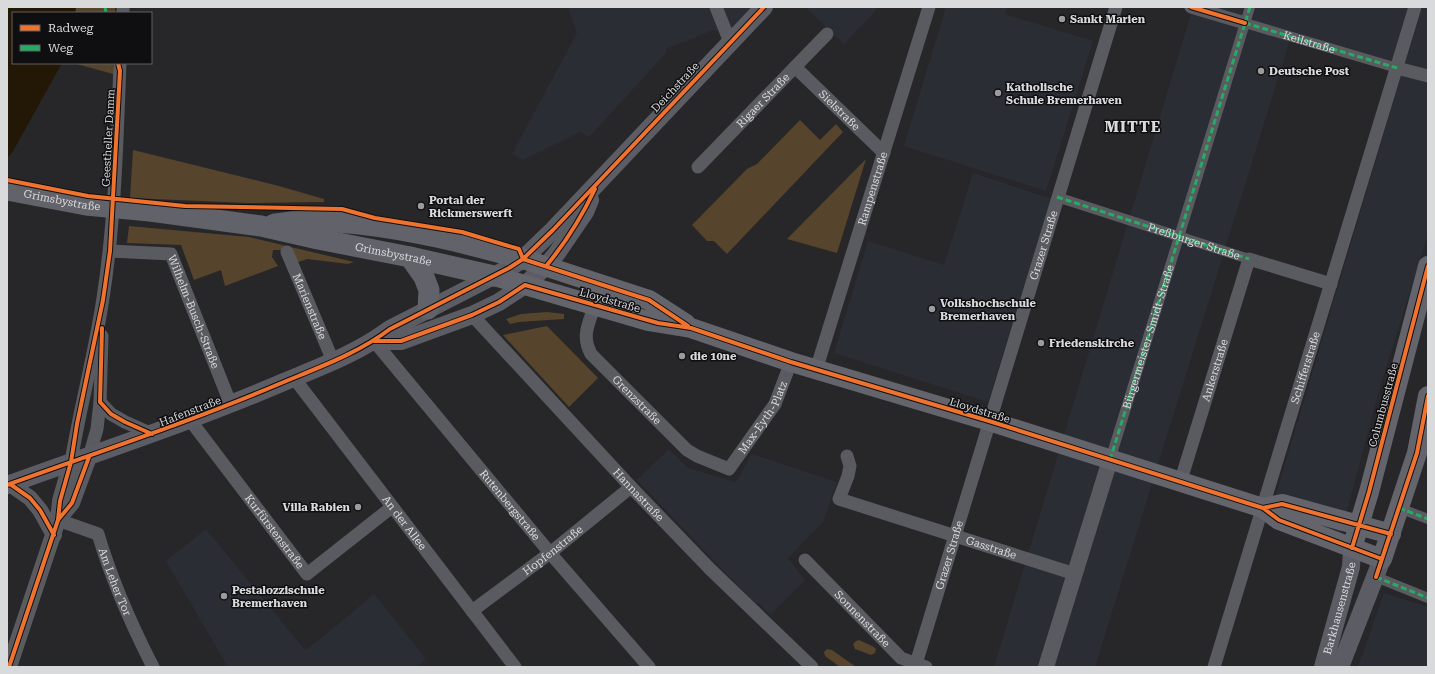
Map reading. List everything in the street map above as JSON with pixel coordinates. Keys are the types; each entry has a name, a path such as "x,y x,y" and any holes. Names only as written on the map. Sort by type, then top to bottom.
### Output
{"highway":[{"name":"Grimsbystraße","path":"7,190 86,205 150,211 261,226 494,276"},
{"name":"Grimsbystraße","path":"261,226 293,221 321,220 383,227 462,242 523,259"},
{"path":"410,257 424,277 429,290 428,309"}],"main road":[{"name":"Deichstraße","path":"523,259 553,230 764,7"},
{"name":"Deichstraße","path":"525,285 547,265 557,253 584,212 600,180"},
{"name":"Lloydstraße","path":"523,259 547,265 649,300 691,328"},
{"name":"Hafenstraße","path":"8,485 231,405 333,362 374,341 390,329 494,276 523,259"},
{"name":"Columbusstraße","path":"1352,548 1369,492 1428,266"},
{"name":"Grimsbystraße","path":"494,276 525,285"},
{"name":"Lloydstraße","path":"525,285 658,323 691,328 790,362 989,421 1180,483 1263,508 1279,520 1352,548 1379,568"},
{"name":"Hafenstraße","path":"374,341 401,341 472,315 499,302 525,285"},
{"path":"1379,568 1417,453 1428,396"},
{"name":"Lloydstraße","path":"1263,508 1282,504 1391,534"},
{"name":"Barkhausenstraße","path":"1323,667 1351,567 1352,548"},
{"name":"Barkhausenstraße","path":"1340,667 1379,568"}],"street":[{"path":"716,7 730,42"},
{"name":"Rampenstraße","path":"816,370 929,7"},
{"name":"Grazer Straße","path":"919,666 954,536 1116,7"},
{"name":"Keilstraße","path":"1191,7 1428,76"},
{"name":"Bürgermeister-Smidt-Straße","path":"1046,667 1250,7"},
{"name":"Schifferstraße","path":"1214,667 1415,7"},
{"name":"Rigaer Straße","path":"698,167 827,34"},
{"name":"Geestheller Damm","path":"71,462 77,424 103,300 110,251 120,67"},
{"name":"Sielstraße","path":"795,67 884,153"},
{"name":"Preßburger Straße","path":"1057,197 1331,284"},
{"name":"Wilhelm-Busch-Straße","path":"110,251 171,254 231,405"},
{"name":"Marienstraße","path":"287,252 333,362"},
{"name":"Ankerstraße","path":"1180,483 1249,258"},
{"name":"Geestheller Damm","path":"89,456 97,429 100,402 103,300"},
{"name":"Grenzstraße","path":"595,304 585,337 586,345 591,354 687,450 696,456 729,469"},
{"name":"Hannastraße","path":"472,315 710,570 812,667"},
{"name":"Rutenbergstraße","path":"374,341 550,553 649,667"},
{"name":"Max-Eyth-Platz","path":"729,469 775,404 790,362"},
{"name":"An der Allee","path":"294,378 515,667"},
{"path":"100,402 110,414 152,434"},
{"name":"Kurfürstenstraße","path":"190,420 307,574 392,507"},
{"path":"56,527 72,503 89,456"},
{"name":"Gasstraße","path":"847,456 850,466 848,476 839,499 1075,574"},
{"path":"9,662 56,527 60,501 71,462"},
{"path":"8,485 30,498 56,527"},
{"name":"Hopfenstraße","path":"472,611 550,553 631,487"},
{"path":"1399,508 1428,519"},
{"name":"Am Leher Tor","path":"56,527 98,534 123,604 153,667"},
{"name":"Sonnenstraße","path":"805,560 901,658 919,666"},
{"path":"1379,568 1428,598"}],"shaded area":[{"path":"7,7 76,7 75,12 12,12 12,64 61,64 12,153 7,158"},
{"path":"76,7 115,7 115,12 75,12"},
{"path":"568,7 757,7 729,37 713,30 666,49 666,53 589,137 580,132 523,160 512,154 577,33"},
{"path":"805,7 879,7 844,44"},
{"name":"Katholische Schule Bremerhaven","path":"946,7 1007,7 1005,14 1093,41 1046,191 904,146"},
{"path":"1193,7 1428,7 1428,234 1380,387 1337,548 1267,524 1402,73 1290,40 1095,667 994,667"},
{"path":"77,64 113,64 113,74"},
{"path":"800,120 820,140 836,124 843,132 727,254 714,241 707,241 692,225 747,169 757,164"},
{"path":"133,150 279,186 324,199 324,202 247,203 130,198"},
{"path":"866,159 837,253 787,239"},
{"name":"Volkshochschule Bremerhaven","path":"973,173 1052,199 988,402 834,353 868,241 944,265"},
{"path":"129,226 249,237 354,262 348,264 307,259 296,263 287,250 273,250 272,257 278,266 225,286 221,270 194,280 181,245 127,243"},
{"path":"547,312 564,314 564,319 510,324 506,319 521,314"},
{"path":"547,326 598,378 569,407 503,335"},
{"path":"669,449 688,468 736,482 752,454 837,482 823,522 788,558 805,580 770,615 759,603 755,603 742,590 637,480"},
{"name":"Pestalozzischule Bremerhaven","path":"206,529 305,650 374,594 426,659 417,667 228,667 166,561"},
{"path":"1384,593 1428,607 1428,667 1358,667"},
{"path":"859,640 874,647 876,649 875,653 871,655 855,649 853,644"},
{"path":"827,649 832,650 856,667 840,667 825,656 824,652"}],"marked path":[{"path":"105,7 106,12"},
{"path":"1110,460 1250,7"},
{"path":"1245,23 1397,68"},
{"path":"1057,197 1249,259"},
{"path":"1399,508 1428,519"},
{"path":"1376,577 1428,598"}],"cycle path":[{"path":"7,485 212,411 322,366 364,346 390,329 509,268 523,259 553,230 764,7"},
{"path":"1191,7 1245,23"},
{"path":"9,667 58,520 60,501 71,462 77,424 103,300 110,251 120,71 118,64"},
{"path":"7,180 88,196 185,206 342,209 375,218 462,232 519,249 523,259"},
{"path":"547,265 561,247 585,209 595,189"},
{"path":"523,259 649,300 688,326"},
{"path":"1352,548 1369,492 1428,266"},
{"path":"374,341 401,341 472,315 499,302 525,285 658,323 691,328 791,362 989,421 1263,508 1279,520 1382,559"},
{"path":"102,328 100,402 111,414 152,434"},
{"path":"1376,577 1417,453 1428,396"},
{"path":"58,520 72,503 89,457"},
{"path":"10,484 30,498 40,510 54,535"},
{"path":"1263,508 1282,504 1391,534"}],"place":[{"name":"Sankt Marien","path":"1062,19"},
{"name":"Deutsche Post","path":"1261,71"},
{"name":"Katholische Schule Bremerhaven","path":"998,93"},
{"name":"Portal der Rickmerswerft","path":"421,206"},
{"name":"Volkshochschule Bremerhaven","path":"932,309"},
{"name":"Friedenskirche","path":"1041,343"},
{"name":"die 10ne","path":"682,356"},
{"name":"Villa Rabien","path":"358,507"},
{"name":"Pestalozzischule Bremerhaven","path":"224,596"}],"district":[{"name":"MITTE","path":"1133,127"}]}
